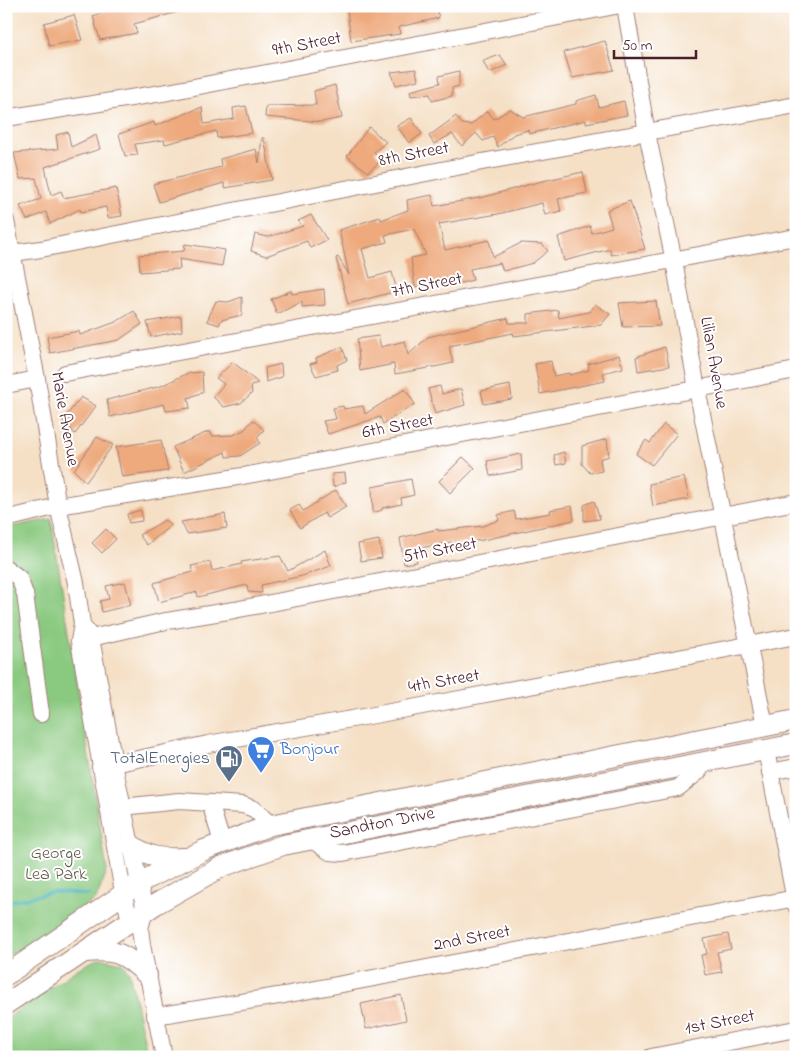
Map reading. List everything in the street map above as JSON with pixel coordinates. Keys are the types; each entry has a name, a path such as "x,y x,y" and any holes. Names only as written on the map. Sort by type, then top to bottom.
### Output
{"main road":[{"name":"Sandton Drive","path":"6,975 131,888 185,858 222,842 271,825 796,720"},
{"name":"Sandton Drive","path":"6,1004 84,952 221,867 309,838 796,744"},
{"path":"130,844 148,856 158,859 185,858"},
{"path":"84,952 109,950 120,953 134,961 147,975"}],"street":[{"name":"9th Street","path":"6,118 168,92 615,6"},
{"name":"Lilian Avenue","path":"625,6 647,133 674,260 696,389 765,726"},
{"name":"8th Street","path":"9,253 41,249 482,162 796,105"},
{"name":"Marie Avenue","path":"6,221 9,253 37,379 58,506 76,583 82,624 79,641 107,766 131,888"},
{"name":"7th Street","path":"64,373 796,237"},
{"name":"6th Street","path":"6,519 58,506 243,476 796,370"},
{"path":"6,385 37,379"},
{"name":"5th Street","path":"91,638 161,622 586,544 796,502"},
{"path":"6,568 19,578 24,594 41,714"},
{"name":"Marie Avenue","path":"82,624 91,638 107,766"},
{"name":"4th Street","path":"107,766 216,742 369,716 796,636"},
{"path":"766,750 795,901"},
{"path":"770,772 796,767"},
{"path":"115,808 164,802 210,802 249,806 271,825"},
{"path":"210,802 222,842"},
{"name":"Marie Avenue","path":"115,808 130,844 131,888"},
{"path":"131,888 164,1057"},
{"name":"2nd Street","path":"156,1016 284,995 795,901"},
{"name":"1st Street","path":"651,1057 796,1029"}],"green space":[{"name":"George Lea Park","path":"51,519 107,871 96,899 6,957 6,528"},
{"path":"99,958 123,963 129,972 148,1057 6,1057 6,1019 79,968"}],"building":[{"path":"121,6 188,6 189,9 134,24 137,33 100,40 93,16"},
{"path":"359,6 436,6 439,18 399,27 400,34 351,41 347,10"},
{"path":"74,15 82,40 49,46 44,23"},
{"path":"605,41 614,70 572,78 564,52"},
{"path":"500,55 507,65 489,73 483,61"},
{"path":"416,69 418,80 396,85 391,72"},
{"path":"459,71 459,86 452,88 452,96 432,101 430,94 411,96 410,91 440,83 439,76"},
{"path":"335,85 342,118 321,122 265,117 266,106 316,105 314,91"},
{"path":"596,95 599,107 624,101 627,115 586,123 586,120 529,134 528,130 514,134 498,147 493,137 483,141 476,133 462,146 452,134 434,144 429,136 456,116 462,124 471,125 487,111 494,119 510,109 523,117 576,104 576,101"},
{"path":"246,106 252,133 217,138 216,131 165,144 164,140 135,144 138,155 125,156 119,134 154,122 155,126 202,107 204,124 234,119 233,108"},
{"path":"411,118 422,134 409,143 397,126"},
{"path":"369,127 386,142 374,152 382,160 368,172 347,156"},
{"path":"68,132 71,147 96,135 100,149 45,167 51,195 61,191 64,198 116,188 122,216 108,218 106,207 81,212 80,209 50,224 46,212 27,220 20,206 41,199 36,178 20,179 14,153 58,149 56,135"},
{"path":"262,138 264,138 272,180 225,188 224,183 159,202 153,184 221,167 220,159 256,149 259,163"},
{"path":"583,172 587,193 558,199 561,211 545,215 542,203 498,214 439,224 445,250 489,240 493,257 521,243 542,244 548,251 533,263 503,271 500,263 470,269 473,280 457,284 456,280 415,287 411,258 426,255 414,229 385,235 387,242 362,249 370,278 392,272 397,291 348,304 336,258 338,257 349,275 339,230 380,217 381,220 408,210 407,200 432,195 434,206 484,197"},
{"path":"630,201 645,249 611,255 610,249 564,261 558,237 590,226 592,233 612,227 607,210"},
{"path":"311,215 327,240 310,248 307,241 266,256 251,251 255,234 268,237 303,226 298,221"},
{"path":"185,244 225,250 222,266 179,259 180,269 140,272 139,255 184,251"},
{"path":"324,289 325,305 302,307 302,302 277,314 271,299 291,291 292,294"},
{"path":"242,297 242,315 221,320 219,325 207,321 216,301 228,302"},
{"path":"656,301 660,326 623,327 619,303"},
{"path":"595,304 610,314 601,325 514,336 513,333 449,346 453,363 439,366 395,374 394,364 360,371 357,339 378,336 381,347 405,341 408,355 428,337 508,318 509,323 528,323 528,314 558,310 559,318 589,312"},
{"path":"134,311 142,324 119,340 50,353 47,337 79,331 80,335 116,322"},
{"path":"181,316 182,331 151,337 147,322"},
{"path":"342,347 347,360 337,365 338,370 316,376 310,364 317,362 316,358"},
{"path":"665,347 669,366 638,371 636,357"},
{"path":"619,355 623,368 603,373 605,381 540,394 535,364 551,361 554,376 569,373 570,375 589,370 588,364"},
{"path":"233,362 258,383 251,385 252,393 241,403 224,407 213,397 224,384 216,378"},
{"path":"281,364 282,377 266,382 265,368"},
{"path":"202,372 203,392 188,398 190,408 166,411 164,404 110,417 107,400 161,386 188,373"},
{"path":"510,385 512,399 484,404 481,391"},
{"path":"440,386 442,394 461,389 465,405 435,414 428,389"},
{"path":"405,389 415,404 383,424 380,417 328,434 323,421 336,419 333,408 343,406 344,409 363,406 365,414"},
{"path":"81,397 96,406 75,434 63,420"},
{"path":"253,420 264,430 257,437 260,443 240,456 226,457 225,452 184,472 173,447 210,431 212,436 233,435 244,430"},
{"path":"664,424 677,434 652,465 636,454 646,440 650,443"},
{"path":"97,437 113,445 86,482 74,470"},
{"path":"607,439 609,456 600,459 602,471 590,473 582,464 582,446"},
{"path":"161,440 168,471 122,477 116,447"},
{"path":"564,452 566,463 556,465 554,455"},
{"path":"521,454 522,470 490,476 487,461"},
{"path":"463,457 475,468 450,493 439,481"},
{"path":"345,473 346,482 333,487 332,474"},
{"path":"684,477 689,499 653,506 649,484"},
{"path":"411,479 414,495 401,498 402,504 382,508 382,510 373,513 372,487"},
{"path":"336,490 346,507 327,518 324,513 300,528 290,510 299,505 303,511"},
{"path":"594,501 600,519 584,521 584,505"},
{"path":"572,506 574,520 483,540 452,544 452,542 415,549 417,562 404,564 400,538 438,529 438,531 483,526 499,520 498,515 514,511 516,519 551,513 550,510"},
{"path":"141,510 142,521 129,523 127,514"},
{"path":"225,514 227,528 187,534 181,522"},
{"path":"165,520 171,525 147,545 139,535"},
{"path":"106,529 116,539 102,553 92,543"},
{"path":"379,540 382,558 361,561 358,544"},
{"path":"325,550 331,566 302,576 261,585 262,593 248,592 247,585 198,597 197,592 159,602 154,583 193,572 191,566 210,562 212,571 242,564 241,562 280,556 288,571"},
{"path":"125,582 131,605 102,612 100,601 109,599 106,586"},
{"path":"728,934 731,949 717,952 722,972 705,975 701,955 707,954 704,939"},
{"path":"401,995 406,1020 366,1029 361,1004"}],"waterway":[{"path":"6,902 54,892 89,895"}],"place":[{"name":"Bonjour","path":"261,774"},
{"name":"TotalEnergies","path":"229,783"}]}
